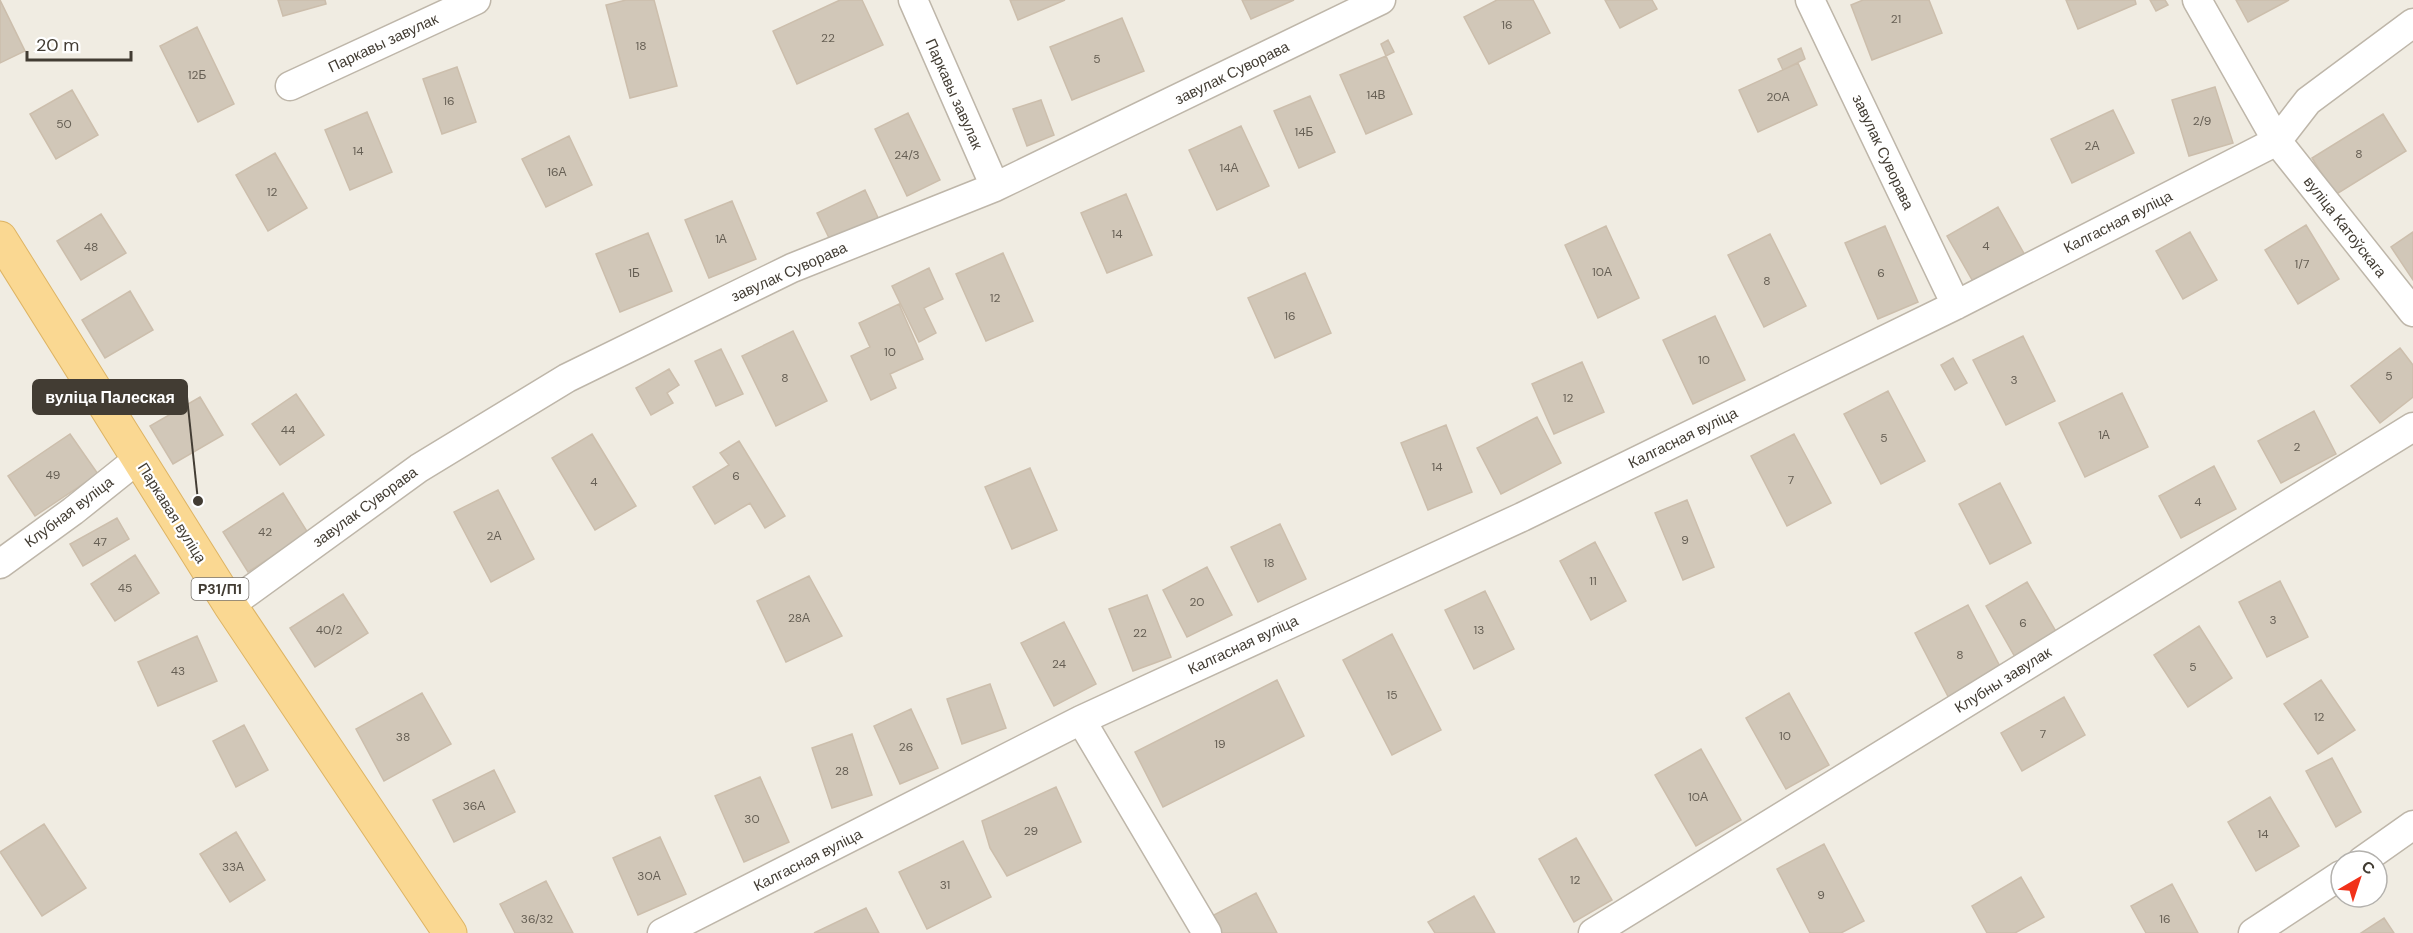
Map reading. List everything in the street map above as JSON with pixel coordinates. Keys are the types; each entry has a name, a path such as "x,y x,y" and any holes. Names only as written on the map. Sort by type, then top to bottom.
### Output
{"main road":[{"name":"Паркавая вуліца","path":"0,238 230,605 450,933"}],"street":[{"name":"Паркавы завулак","path":"290,86 476,0"},
{"name":"Паркавы завулак","path":"913,0 994,187"},
{"name":"завулак Суворава","path":"230,605 419,468 567,378 792,268 994,187 1382,0"},
{"name":"завулак Суворава","path":"1810,0 1956,305"},
{"name":"вуліца Катоўскага","path":"2197,0 2277,141 2413,312"},
{"path":"2277,141 2308,101 2413,23"},
{"name":"Калгасная вуліца","path":"662,933 1081,720 1522,517 1956,305 2277,141"},
{"name":"Клубны завулак","path":"1593,933 2413,427"},
{"name":"Клубная вуліца","path":"0,564 73,511 138,459"},
{"path":"1081,720 1207,933"},
{"path":"2379,849 2413,825"},
{"path":"2253,933 2329,883"}],"building":[{"path":"0,0 25,51 0,63"},
{"path":"278,0 325,0 326,4 283,16"},
{"path":"626,0 654,0 677,86 630,98 606,5"},
{"path":"840,0 862,0 883,45 797,84 773,31"},
{"path":"1010,0 1065,0 1018,20"},
{"path":"1242,0 1294,0 1251,19"},
{"path":"1497,0 1533,0 1550,33 1489,64 1464,17"},
{"path":"1605,0 1652,0 1657,9 1620,28"},
{"path":"1863,0 1929,0 1942,33 1872,60 1851,5"},
{"path":"2066,0 2135,0 2136,4 2078,29"},
{"path":"2150,0 2165,0 2168,5 2156,11"},
{"path":"2236,0 2289,0 2248,22"},
{"path":"1122,18 1144,71 1072,100 1050,47"},
{"path":"197,27 234,104 198,122 160,46"},
{"path":"1388,40 1394,52 1386,56 1381,44"},
{"path":"1801,48 1805,59 1783,70 1778,59"},
{"path":"1386,56 1412,114 1366,134 1340,75"},
{"path":"1798,63 1817,105 1758,132 1739,90"},
{"path":"457,67 476,122 442,134 423,79"},
{"path":"2215,87 2233,143 2189,156 2172,100"},
{"path":"72,90 98,135 56,159 30,114"},
{"path":"1310,96 1335,152 1299,168 1274,111"},
{"path":"1041,100 1054,135 1027,146 1013,109"},
{"path":"2113,110 2134,153 2072,183 2051,139"},
{"path":"367,112 392,172 350,190 325,130"},
{"path":"908,113 940,180 907,196 875,129"},
{"path":"2383,114 2406,151 2335,195 2312,158"},
{"path":"1241,126 1269,186 1217,210 1189,150"},
{"path":"569,136 592,185 546,207 522,159"},
{"path":"275,153 307,208 268,231 236,175"},
{"path":"865,190 880,222 832,244 817,213"},
{"path":"1126,194 1152,255 1107,273 1081,213"},
{"path":"732,201 756,259 709,278 685,220"},
{"path":"1998,207 2026,257 1975,285 1947,236"},
{"path":"101,214 126,253 81,280 57,241"},
{"path":"2306,225 2339,279 2298,304 2265,250"},
{"path":"1606,226 1639,298 1598,318 1565,245"},
{"path":"1885,226 1918,302 1878,319 1845,243"},
{"path":"2190,232 2217,280 2183,299 2156,251"},
{"path":"2413,232 2413,280 2391,247"},
{"path":"648,233 672,291 620,312 596,254"},
{"path":"1770,234 1806,306 1764,327 1728,255"},
{"path":"1003,253 1033,321 986,341 956,274"},
{"path":"929,268 943,299 924,308 936,333 919,342 892,286"},
{"path":"1305,273 1331,333 1275,358 1248,298"},
{"path":"130,291 153,330 105,358 82,320"},
{"path":"899,304 923,359 890,374 896,388 871,400 851,356 870,347 859,323"},
{"path":"1715,316 1745,380 1693,404 1663,340"},
{"path":"793,331 827,401 776,426 742,356"},
{"path":"2023,336 2055,401 2006,425 1973,360"},
{"path":"2400,348 2413,365 2413,397 2380,423 2351,386"},
{"path":"721,349 743,394 716,406 695,361"},
{"path":"1953,358 1967,383 1955,390 1941,365"},
{"path":"1582,362 1604,412 1554,434 1532,384"},
{"path":"669,369 679,385 667,393 673,403 651,415 636,388"},
{"path":"1888,391 1925,461 1881,484 1844,414"},
{"path":"2122,393 2148,447 2085,477 2059,423"},
{"path":"296,394 324,435 280,465 252,424"},
{"path":"200,397 223,435 173,464 150,426"},
{"path":"2314,411 2336,454 2281,483 2258,441"},
{"path":"1537,417 1561,463 1501,494 1477,448"},
{"path":"1446,425 1472,492 1428,510 1401,443"},
{"path":"70,434 98,474 35,516 8,476"},
{"path":"592,434 636,506 595,530 552,458"},
{"path":"1794,434 1831,503 1787,526 1751,456"},
{"path":"739,441 785,516 765,528 750,503 715,524 693,487 729,465 720,453"},
{"path":"2214,466 2236,509 2181,538 2159,496"},
{"path":"1030,468 1057,530 1012,549 985,487"},
{"path":"2000,483 2031,543 1990,564 1959,504"},
{"path":"498,490 534,559 491,582 454,512"},
{"path":"283,493 308,533 248,572 223,532"},
{"path":"1687,500 1714,567 1683,580 1655,513"},
{"path":"117,518 129,539 83,566 70,544"},
{"path":"1280,524 1306,579 1258,602 1231,547"},
{"path":"1595,542 1626,601 1591,620 1560,561"},
{"path":"135,555 159,593 115,621 91,584"},
{"path":"1207,567 1232,615 1187,637 1163,590"},
{"path":"809,576 842,636 786,662 757,601"},
{"path":"2280,581 2308,637 2267,657 2239,602"},
{"path":"2027,582 2061,640 2019,664 1986,606"},
{"path":"1485,591 1514,649 1474,669 1445,610"},
{"path":"343,594 368,633 315,667 290,628"},
{"path":"1147,595 1171,657 1133,671 1109,609"},
{"path":"1968,605 2006,678 1953,706 1915,633"},
{"path":"1064,622 1096,684 1054,706 1021,643"},
{"path":"2199,626 2232,678 2188,707 2154,655"},
{"path":"1392,634 1441,730 1392,755 1343,660"},
{"path":"197,636 217,681 158,706 138,662"},
{"path":"1277,680 1304,736 1163,807 1135,752"},
{"path":"2321,680 2355,730 2318,754 2284,704"},
{"path":"990,684 1006,728 962,744 947,699"},
{"path":"422,693 451,744 384,781 356,729"},
{"path":"1789,693 1829,765 1786,789 1746,718"},
{"path":"2064,697 2085,735 2022,771 2001,733"},
{"path":"911,709 938,768 900,784 874,726"},
{"path":"244,725 268,770 236,787 213,741"},
{"path":"852,734 872,795 832,808 812,748"},
{"path":"1701,749 1741,820 1696,846 1655,775"},
{"path":"2332,758 2361,812 2336,827 2306,771"},
{"path":"494,770 515,812 454,842 433,800"},
{"path":"760,777 789,842 744,862 715,796"},
{"path":"1056,787 1081,842 1007,876 990,848 982,821"},
{"path":"2270,797 2299,846 2256,871 2228,822"},
{"path":"44,824 86,888 42,916 0,852"},
{"path":"236,832 265,880 230,902 200,854"},
{"path":"660,837 686,894 638,915 613,858"},
{"path":"1576,838 1612,900 1574,922 1539,859"},
{"path":"963,841 991,897 927,929 899,872"},
{"path":"1824,844 1864,921 1841,933 1810,933 1777,869"},
{"path":"2021,877 2044,917 2015,933 1987,933 1972,906"},
{"path":"546,881 573,933 515,933 500,904"},
{"path":"2172,884 2198,933 2146,933 2131,906"},
{"path":"1256,893 1277,933 1219,933 1210,917"},
{"path":"1474,896 1495,933 1435,933 1428,922"},
{"path":"866,908 879,933 814,933"},
{"path":"2384,918 2394,933 2361,933"}],"place":[{"name":"вуліца Палеская","path":"198,501"}]}
